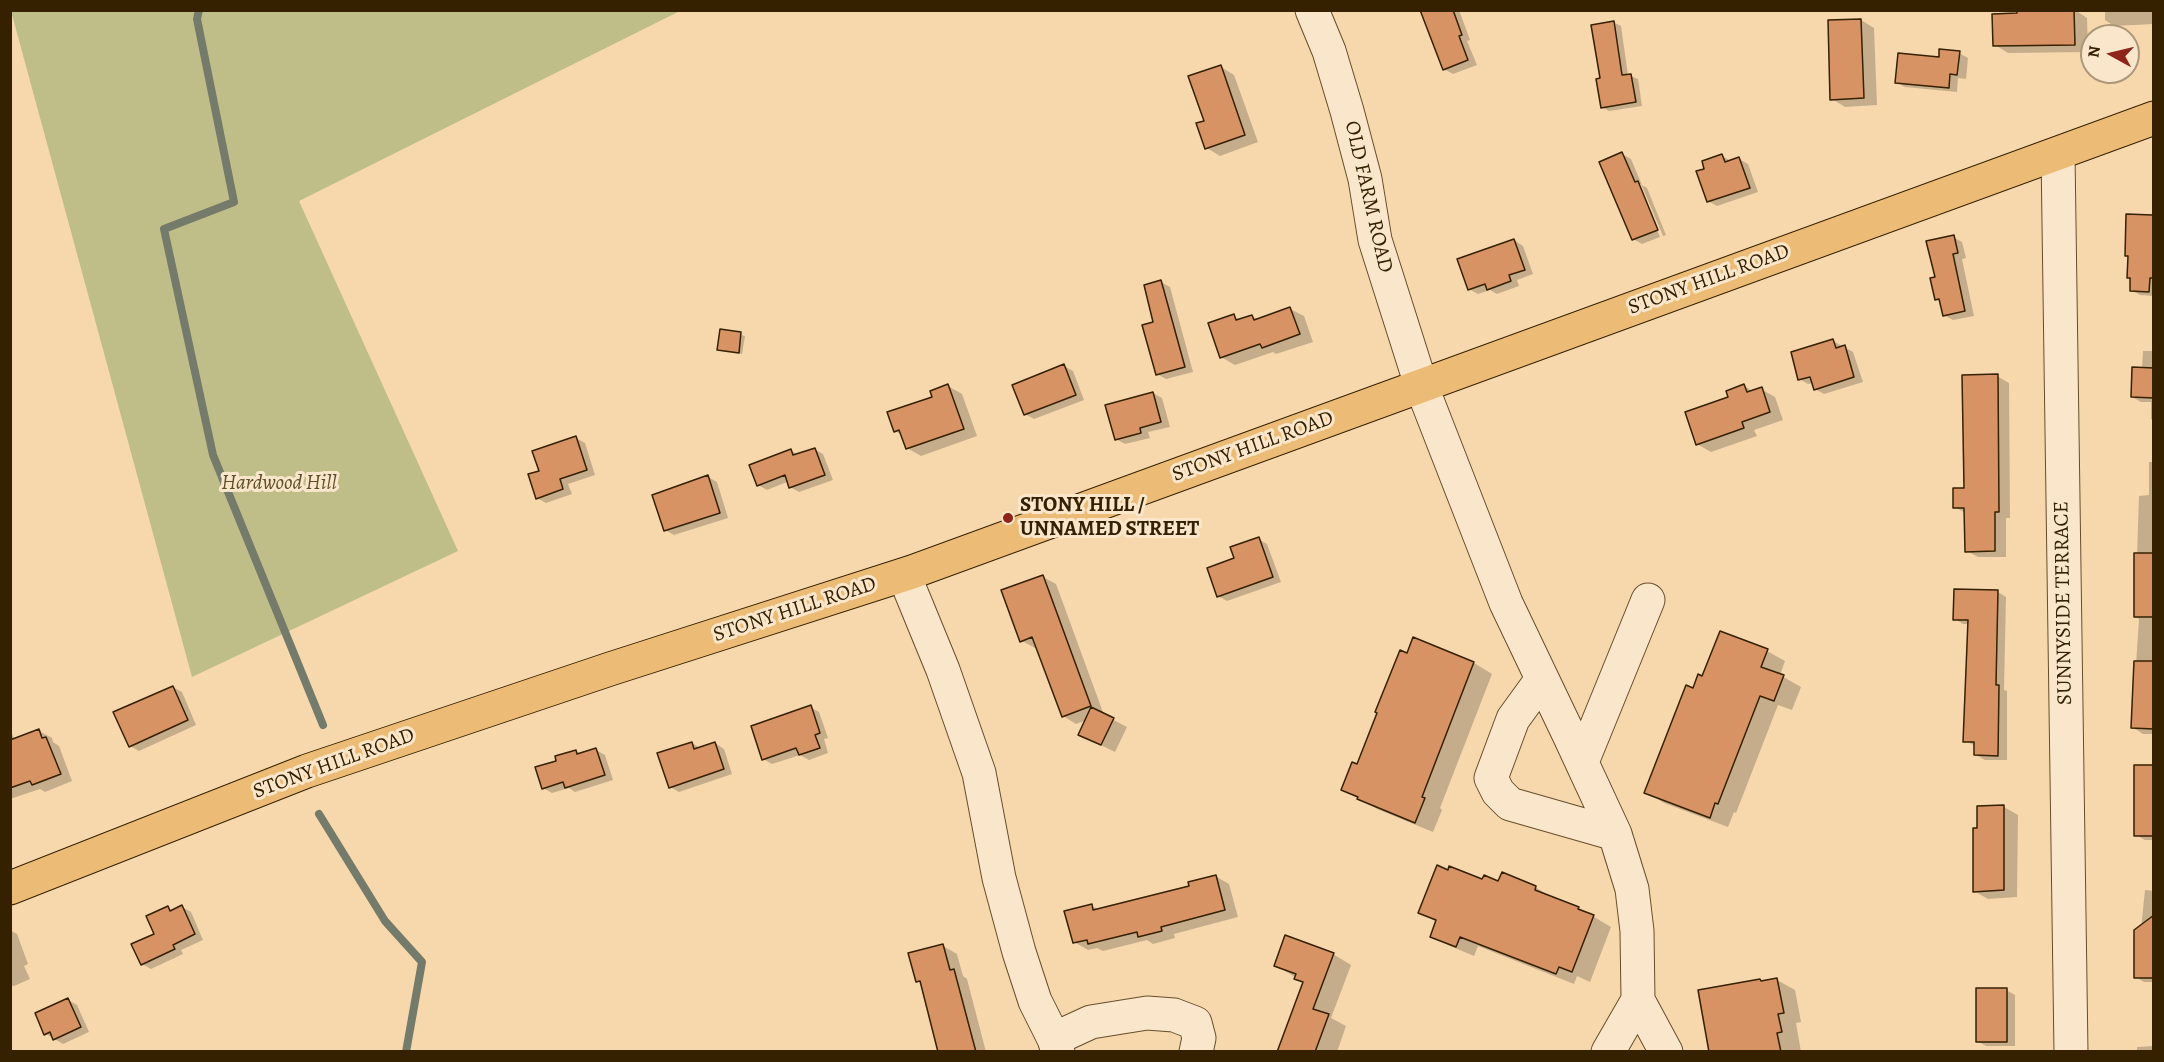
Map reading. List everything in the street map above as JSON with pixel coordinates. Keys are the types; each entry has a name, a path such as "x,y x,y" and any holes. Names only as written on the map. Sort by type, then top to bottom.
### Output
{"main road":[{"name":"STONY HILL ROAD","path":"10,888 307,771 600,672 904,575 2154,118"}],"street":[{"name":"OLD FARM ROAD","path":"1312,10 1329,51 1347,111 1365,179 1375,240 1421,385 1506,603 1615,834 1632,889 1637,931 1638,1000"},
{"name":"SUNNYSIDE TERRACE","path":"2058,154 2071,1052"},
{"path":"904,575 943,670 979,772 999,878 1019,951 1035,1000 1056,1045 1091,1022 1147,1013 1174,1015 1195,1023 1199,1038 1196,1052"},
{"path":"1582,762 1648,600"},
{"path":"1542,679 1513,719 1491,778 1498,792 1510,804 1615,834"},
{"path":"1608,1052 1638,1000"},
{"path":"1638,1000 1666,1052"}],"green space":[{"name":"Hardwood Hill","path":"11,11 680,11 299,201 458,551 192,677"}],"building":[{"path":"1420,10 1453,10 1468,60 1443,70"},
{"path":"2017,10 2074,10 2075,45 1993,46 1992,14 2017,13"},
{"path":"1861,19 1864,98 1830,100 1828,20"},
{"path":"1614,21 1622,75 1631,74 1636,102 1601,108 1596,79 1600,78 1591,25"},
{"path":"1939,49 1960,51 1957,75 1950,74 1949,88 1895,83 1898,53 1939,57"},
{"path":"1221,65 1245,135 1205,149 1196,123 1204,121 1188,76"},
{"path":"1622,152 1635,182 1638,181 1658,230 1632,240 1599,162"},
{"path":"1722,154 1725,162 1739,157 1750,188 1707,202 1696,171 1704,169 1702,161"},
{"path":"2126,214 2153,215 2154,278 2150,278 2149,292 2130,291 2130,278 2127,278 2128,256 2125,256"},
{"path":"1954,235 1958,253 1953,254 1965,311 1943,316 1939,299 1935,300 1930,278 1935,277 1926,241"},
{"path":"1514,239 1525,270 1509,275 1511,281 1487,290 1485,284 1468,290 1457,259"},
{"path":"1161,280 1185,367 1156,375 1142,325 1153,322 1144,285"},
{"path":"1290,307 1300,334 1262,348 1260,344 1220,358 1208,323 1234,314 1236,320 1252,315 1254,320"},
{"path":"720,329 741,332 739,353 717,350"},
{"path":"1833,339 1836,348 1845,345 1854,377 1814,390 1810,377 1798,380 1791,352"},
{"path":"1064,364 1076,395 1024,415 1012,385"},
{"path":"2132,367 2154,368 2154,398 2131,397"},
{"path":"1998,374 1999,512 1995,512 1995,551 1965,552 1964,508 1953,508 1953,488 1964,488 1962,375"},
{"path":"948,384 964,429 906,449 899,430 894,432 887,412 932,397 930,391"},
{"path":"1744,384 1747,392 1762,387 1770,412 1742,422 1744,428 1696,445 1685,412 1728,397 1726,391"},
{"path":"1153,392 1161,422 1140,428 1141,433 1115,440 1105,405"},
{"path":"576,436 587,470 560,479 563,489 536,499 528,474 539,471 532,451"},
{"path":"815,448 825,475 789,488 785,475 757,486 749,465 791,449 793,455"},
{"path":"708,475 720,513 664,531 652,495"},
{"path":"1259,537 1273,577 1217,597 1207,568 1234,558 1230,547"},
{"path":"2134,553 2154,553 2154,617 2134,617"},
{"path":"1043,575 1091,706 1062,717 1032,637 1020,642 1001,590"},
{"path":"1954,589 1998,590 1996,685 1999,685 1998,756 1974,755 1974,742 1963,742 1968,620 1953,620"},
{"path":"1720,631 1768,649 1761,667 1784,675 1774,701 1760,696 1718,804 1715,803 1710,818 1644,793 1686,685 1693,688 1698,674 1702,676"},
{"path":"1413,637 1474,662 1422,797 1425,798 1415,823 1341,790 1352,762 1357,764 1400,650 1407,653"},
{"path":"2134,661 2154,661 2154,729 2131,728"},
{"path":"173,686 188,720 129,747 113,712"},
{"path":"811,705 820,733 815,735 820,748 799,755 796,748 762,760 751,726"},
{"path":"1091,707 1114,718 1101,745 1078,735"},
{"path":"39,729 42,738 46,737 61,774 32,785 30,781 10,788 10,740"},
{"path":"692,742 694,749 715,742 724,769 669,788 657,753"},
{"path":"596,748 605,775 565,788 563,782 542,789 535,767 556,761 555,756 576,750 577,754"},
{"path":"2134,765 2154,765 2154,836 2134,836"},
{"path":"2004,805 2004,890 1973,892 1973,828 1977,828 1977,806"},
{"path":"1437,865 1448,870 1449,866 1482,879 1484,875 1498,881 1502,872 1536,886 1535,890 1594,915 1572,972 1559,967 1556,974 1460,937 1456,947 1430,937 1436,920 1418,913"},
{"path":"1216,875 1225,910 1161,927 1162,931 1138,937 1137,932 1088,944 1087,940 1073,943 1064,911 1092,904 1093,910 1189,886 1188,882"},
{"path":"182,905 195,934 173,945 175,949 141,965 131,944 154,934 146,916 168,906 170,911"},
{"path":"2154,915 2154,978 2134,978 2134,930"},
{"path":"1285,935 1334,953 1313,1009 1329,1014 1315,1052 1277,1052 1303,982 1294,979 1296,974 1274,966"},
{"path":"943,944 950,970 954,969 976,1052 938,1052 920,981 916,982 908,953"},
{"path":"1777,978 1784,1013 1778,1014 1782,1032 1777,1033 1781,1052 1709,1052 1698,990"},
{"path":"1976,988 2007,988 2007,1042 1976,1042"},
{"path":"68,998 81,1027 53,1040 50,1032 44,1035 35,1013"}],"waterway":[{"path":"199,10 197,19 234,202 164,229 213,455 323,725"},
{"path":"319,814 385,921 422,962 406,1052"}],"place":[{"name":"STONY HILL / UNNAMED STREET","path":"1008,518"}]}
